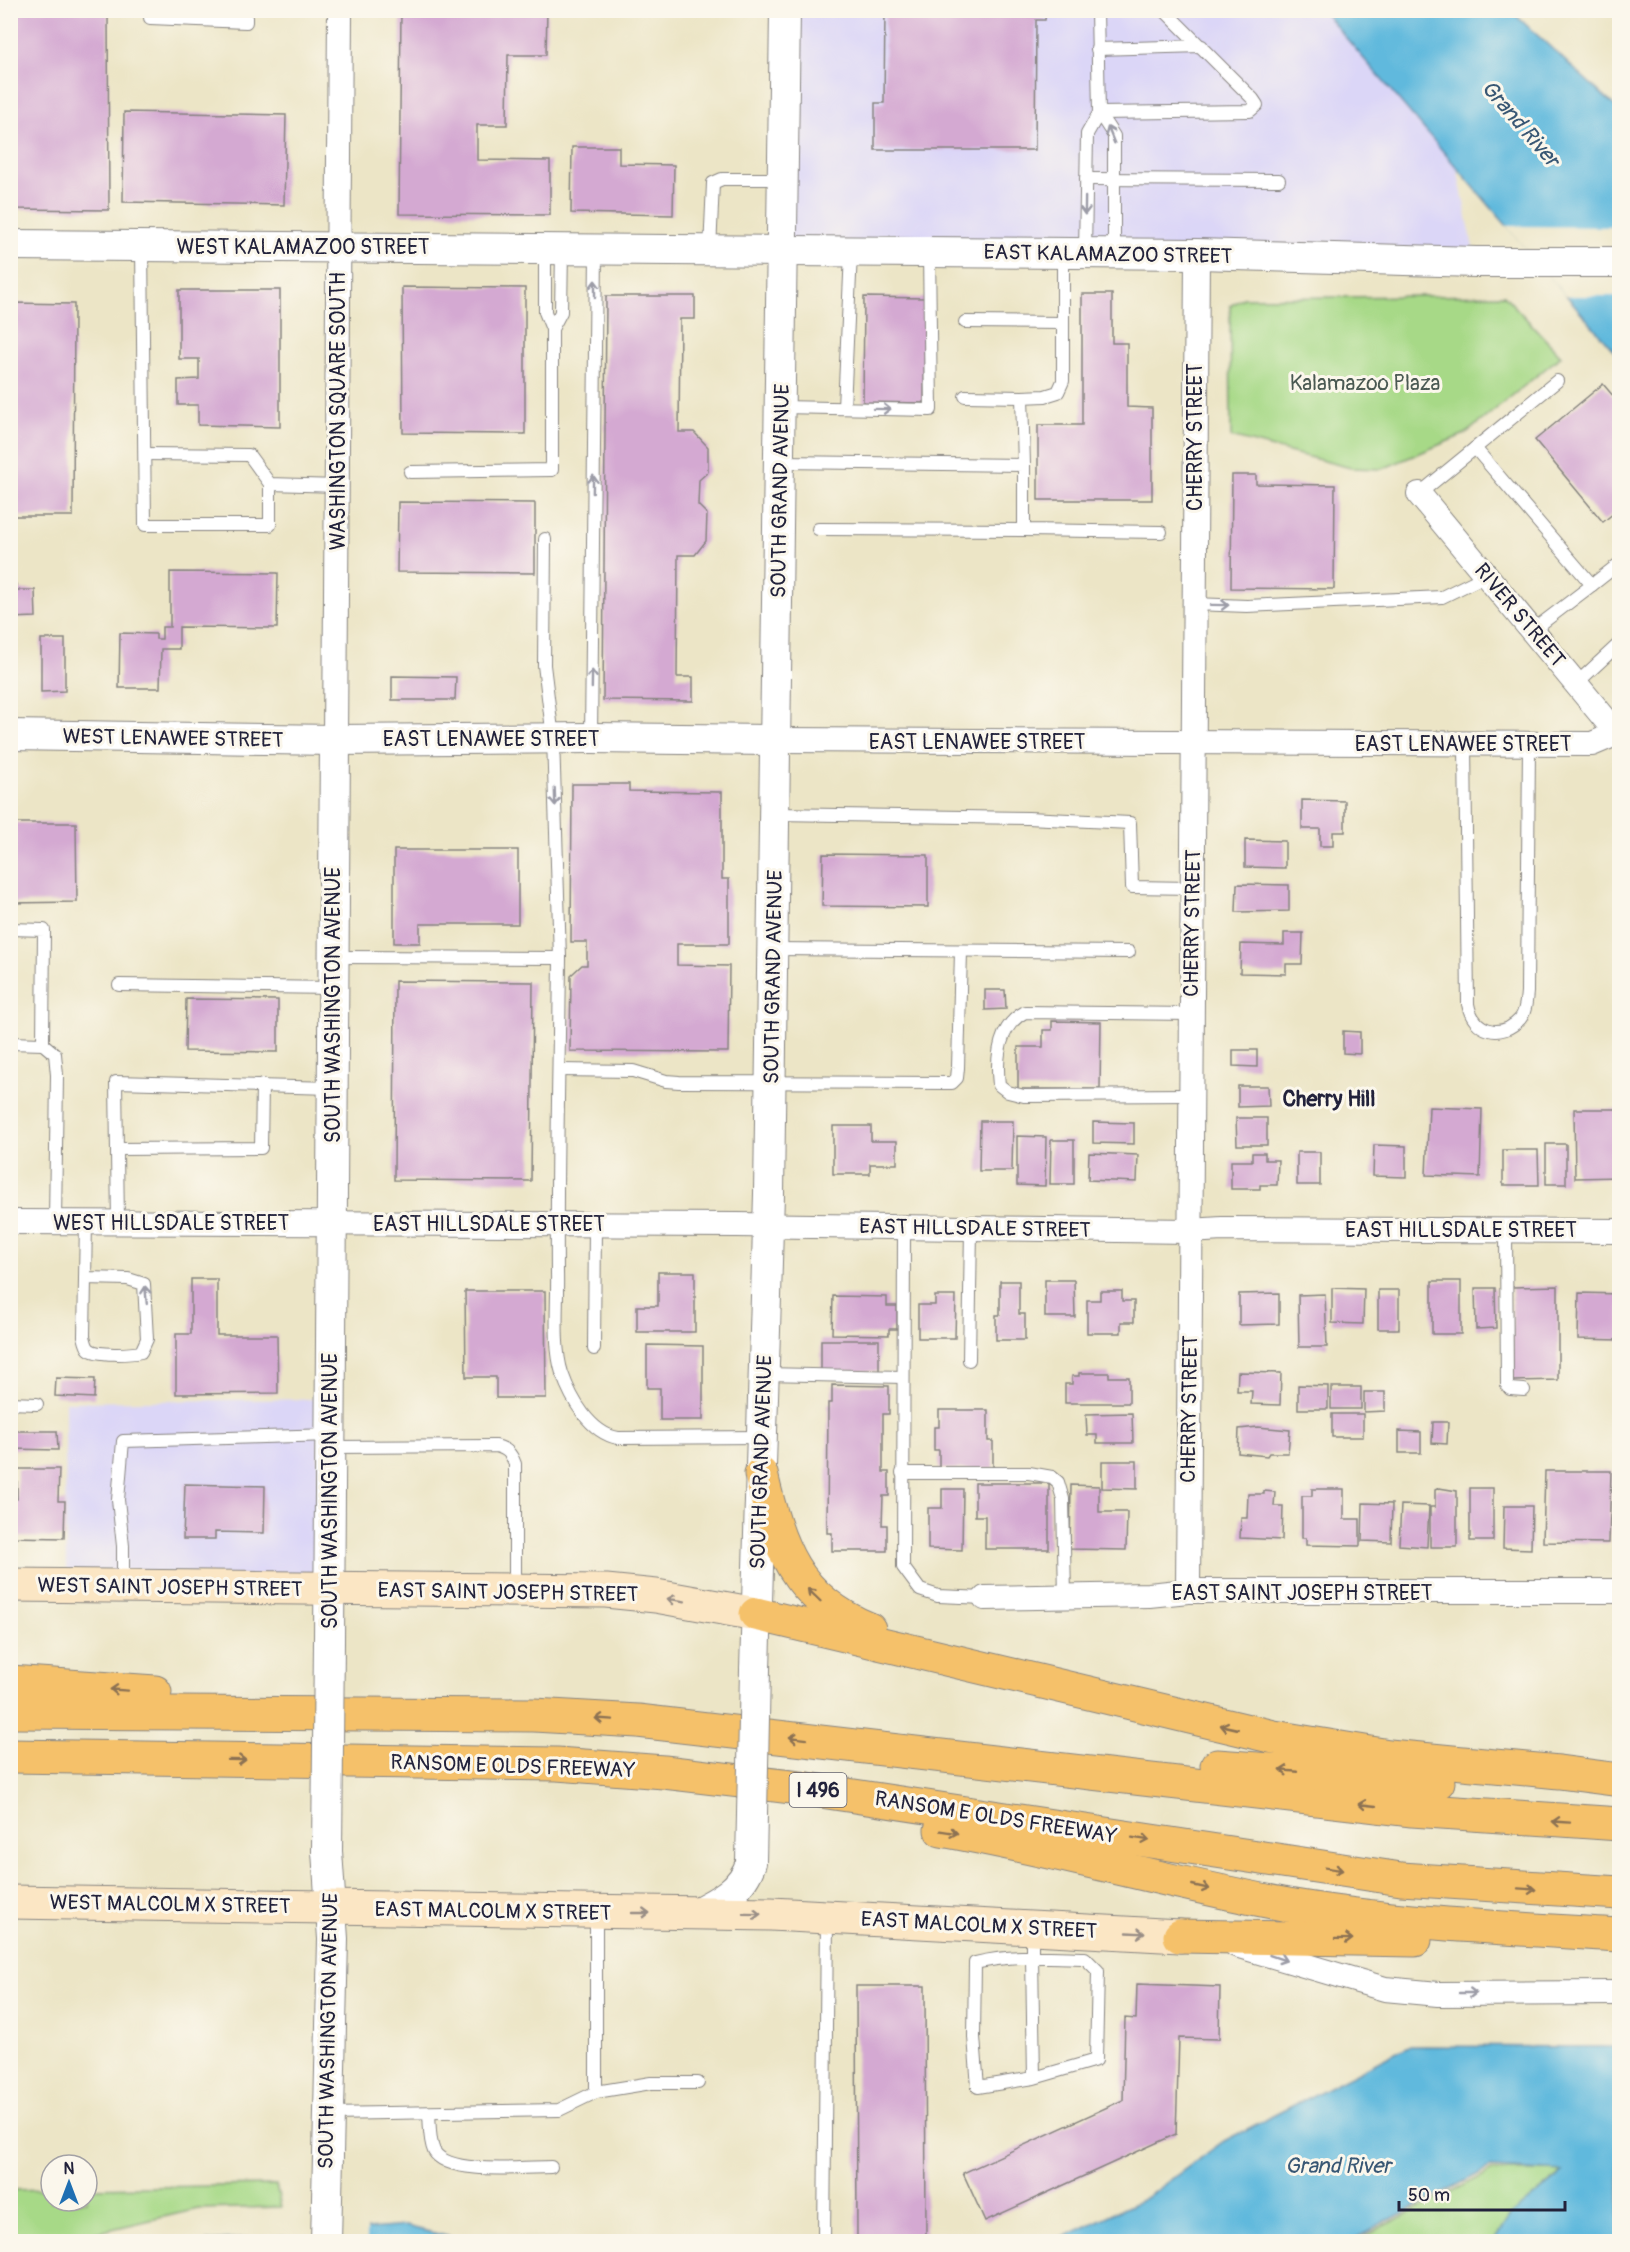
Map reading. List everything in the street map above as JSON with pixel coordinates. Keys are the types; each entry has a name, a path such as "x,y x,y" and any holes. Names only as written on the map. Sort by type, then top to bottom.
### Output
{"highway":[{"path":"761,1474 775,1533 786,1558 804,1585 828,1607 877,1633 1023,1676"},
{"path":"745,1611 1023,1676 1227,1727 1326,1746 1413,1759 1542,1770 1620,1780"},
{"path":"10,1682 534,1715"},
{"name":"I 496","path":"10,1712 534,1715 648,1722 1412,1810 1620,1824"},
{"path":"842,1744 940,1743 1002,1746 1211,1766 1492,1786 1620,1785"},
{"name":"RANSOM E OLDS FREEWAY","path":"10,1756 582,1766 808,1789 1401,1879 1620,1893"},
{"path":"10,1773 196,1759"},
{"path":"582,1766 712,1792 968,1835 1289,1905 1426,1923 1620,1936"},
{"path":"1180,1936 1458,1940 1620,1936"}],"main road":[{"name":"WEST SAINT JOSEPH STREET","path":"10,1585 123,1588 330,1588"},
{"name":"EAST SAINT JOSEPH STREET","path":"330,1588 514,1588 606,1591 745,1611"},
{"name":"WEST MALCOLM X STREET","path":"10,1902 330,1906"},
{"name":"EAST MALCOLM X STREET","path":"330,1906 827,1916 1032,1942 1180,1936"}],"street":[{"name":"WASHINGTON SQUARE SOUTH","path":"335,740 340,10"},
{"name":"SOUTH GRAND AVENUE","path":"694,1914 717,1903 736,1888 748,1873 751,1863 755,1670 745,1611 757,1567 768,1226 782,407 785,10"},
{"name":"WEST KALAMAZOO STREET","path":"10,245 596,250"},
{"name":"EAST KALAMAZOO STREET","path":"596,250 1197,254 1476,262 1620,262"},
{"name":"CHERRY STREET","path":"1188,1591 1197,254"},
{"name":"RIVER STREET","path":"1419,494 1618,735"},
{"name":"WEST LENAWEE STREET","path":"10,735 335,740"},
{"name":"EAST LENAWEE STREET","path":"335,740 591,738 1592,744 1618,735"},
{"name":"SOUTH WASHINGTON AVENUE","path":"326,2241 333,1939 327,1851 335,740"},
{"name":"WEST HILLSDALE STREET","path":"10,1222 331,1223"},
{"name":"EAST HILLSDALE STREET","path":"331,1223 1190,1231 1222,1229 1620,1230"},
{"name":"EAST SAINT JOSEPH STREET","path":"985,1598 1149,1595 1188,1591 1620,1591"},
{"name":"EAST MALCOLM X STREET","path":"1180,1936 1242,1946 1385,1989 1438,1994 1620,1993"}],"lane":[{"path":"150,10 150,18 246,22 246,10"},
{"path":"965,396 1045,396 1058,392 1063,381 1063,323 1115,180 1114,136 1099,113 1097,10"},
{"path":"1099,113 1250,111 1257,105 1202,46 1164,10"},
{"path":"1097,49 1202,46"},
{"path":"1087,254 1087,134 1099,113"},
{"path":"710,251 713,183 722,179 784,179"},
{"path":"1086,179 1279,180"},
{"path":"142,246 145,525 270,525 270,484 249,455 145,454"},
{"path":"410,472 552,470 552,329 561,312 554,250"},
{"path":"591,738 596,250"},
{"path":"844,408 852,251"},
{"path":"782,407 932,410 929,252"},
{"path":"965,322 1063,323"},
{"path":"1419,494 1557,381"},
{"path":"1022,397 1024,530"},
{"path":"1475,448 1592,585"},
{"path":"781,462 1024,465"},
{"path":"270,484 338,486"},
{"path":"818,529 1161,532"},
{"path":"545,539 544,665 554,738 560,958 557,1225 559,1360 568,1386 595,1428 606,1436 618,1438 762,1437"},
{"path":"1533,630 1620,563"},
{"path":"1194,604 1247,606 1442,597 1487,575"},
{"path":"1577,683 1620,643"},
{"path":"1465,744 1468,1004 1474,1022 1481,1028 1493,1030 1510,1027 1522,1017 1527,992 1529,744"},
{"path":"776,814 1028,818 1130,823 1132,887 1192,888"},
{"path":"10,929 44,930 43,1044"},
{"path":"773,949 1129,952"},
{"path":"559,1070 633,1071 666,1081 679,1082 952,1083 957,1078 958,1068 960,951"},
{"path":"333,957 560,958"},
{"path":"119,985 333,988"},
{"path":"1191,1014 1024,1012 1014,1018 1004,1034 997,1064 999,1085 1008,1092 1024,1096 1191,1095"},
{"path":"10,1043 43,1044 55,1054 57,1075 55,1222"},
{"path":"118,1222 116,1082 332,1088"},
{"path":"117,1149 261,1148 262,1085"},
{"path":"85,1278 128,1279 144,1284 147,1339 141,1352 105,1353 90,1350 84,1336 85,1278 86,1222"},
{"path":"594,1349 595,1225"},
{"path":"904,1227 903,1567 920,1590 938,1596 985,1598"},
{"path":"969,1360 971,1228"},
{"path":"1506,1230 1507,1385 1510,1389 1524,1390"},
{"path":"764,1374 903,1377"},
{"path":"10,1403 37,1404"},
{"path":"123,1588 123,1546 118,1500 123,1441 331,1441 496,1446 511,1454 514,1464 514,1588"},
{"path":"902,1473 1029,1473 1052,1477 1058,1482 1063,1499 1065,1596"},
{"path":"596,1913 596,2092"},
{"path":"824,2241 827,1916"},
{"path":"1032,1942 1034,2078"},
{"path":"1032,1942 1085,1958 1098,1971 1096,2060 1034,2078 978,2087 974,2037 975,1964 999,1958 1032,1942"},
{"path":"328,2114 559,2110 596,2092 651,2083 698,2083"},
{"path":"429,2114 431,2141 435,2152 444,2161 480,2168 551,2167"}],"shaded area":[{"path":"1323,10 1456,163 1476,262 783,251 799,11"},
{"path":"319,1399 317,1576 66,1581 65,1402"}],"green space":[{"name":"Kalamazoo Plaza","path":"1504,295 1561,356 1465,434 1382,469 1351,468 1231,437 1230,306 1243,298"},
{"path":"1492,2171 1564,2171 1510,2216 1494,2241 1353,2242"},
{"path":"276,2185 281,2207 198,2209 60,2241 11,2241 11,2190 39,2189 39,2213 99,2213 99,2188"}],"water":[{"name":"Grand River","path":"1323,11 1511,11 1619,110 1619,357"},
{"name":"Grand River","path":"1409,2046 1619,2047 1619,2241 1494,2241 1510,2216 1564,2172 1490,2168 1350,2241 1055,2241 1144,2199 1224,2141"},
{"path":"406,2226 466,2241 205,2242"}],"pier":[{"path":"1506,226 1619,227 1619,296 1566,296"},
{"path":"367,2226 367,2242 286,2241 286,2232"}],"building":[{"path":"10,10 108,10 109,210 10,209"},
{"path":"401,10 547,10 546,55 508,55 507,125 477,125 477,160 550,161 550,215 399,214"},
{"path":"885,10 1046,10 1045,20 1036,20 1035,150 875,150 875,103 884,103"},
{"path":"124,112 286,115 284,205 123,202"},
{"path":"572,147 619,147 619,164 674,165 673,215 571,213"},
{"path":"402,287 525,288 525,434 403,433"},
{"path":"179,290 280,290 280,427 198,425 198,405 178,405 178,380 199,379 199,359 179,359"},
{"path":"1082,294 1112,294 1112,343 1127,343 1127,407 1152,408 1152,500 1038,500 1038,425 1082,425"},
{"path":"606,296 695,296 695,319 680,319 679,432 694,432 708,447 708,472 699,480 698,505 707,514 706,541 695,555 678,555 677,677 693,677 693,701 603,700"},
{"path":"864,297 925,298 924,403 863,402"},
{"path":"10,303 74,304 73,516 10,516"},
{"path":"1603,384 1620,404 1620,508 1603,522 1535,440"},
{"path":"1232,475 1256,475 1256,484 1335,485 1334,589 1231,588"},
{"path":"398,502 535,503 535,573 397,572"},
{"path":"170,572 278,573 277,628 179,627 179,649 161,649 160,688 119,688 120,633 156,634 156,639 162,639 162,627 170,627"},
{"path":"10,584 16,584 16,590 35,590 36,617 10,618"},
{"path":"41,639 65,639 65,691 41,692"},
{"path":"392,676 456,677 455,700 392,700"},
{"path":"572,784 629,784 629,791 722,792 722,879 729,879 729,944 677,944 677,965 729,966 728,1052 570,1051 571,975 582,965 587,965 587,942 571,942"},
{"path":"1302,800 1345,801 1345,832 1333,832 1333,846 1320,846 1320,829 1302,829"},
{"path":"10,823 76,823 77,902 10,903"},
{"path":"1245,840 1285,841 1285,868 1245,867"},
{"path":"394,850 518,850 518,924 420,924 420,943 394,943"},
{"path":"823,854 928,855 928,907 822,906"},
{"path":"1237,884 1289,885 1289,911 1236,912"},
{"path":"1284,933 1303,933 1302,964 1286,964 1286,974 1240,973 1241,944 1284,945"},
{"path":"395,981 533,982 531,1181 394,1180"},
{"path":"985,990 1005,990 1006,1009 985,1010"},
{"path":"186,999 278,1000 278,1052 185,1051"},
{"path":"1052,1021 1101,1022 1100,1089 1018,1089 1018,1047 1043,1047 1043,1030 1052,1030"},
{"path":"1343,1031 1360,1032 1360,1054 1343,1053"},
{"path":"1233,1050 1257,1050 1257,1067 1233,1066"},
{"path":"1238,1086 1268,1086 1269,1106 1238,1107"},
{"path":"1429,1107 1482,1109 1480,1177 1426,1175"},
{"path":"1574,1109 1620,1109 1620,1177 1575,1178"},
{"path":"1236,1118 1267,1118 1267,1145 1237,1145"},
{"path":"980,1121 1013,1121 1012,1171 979,1171"},
{"path":"1093,1122 1134,1123 1134,1144 1093,1143"},
{"path":"833,1126 871,1126 871,1141 897,1141 897,1164 870,1164 870,1174 833,1174"},
{"path":"1017,1136 1046,1137 1045,1186 1017,1185"},
{"path":"1051,1140 1074,1140 1074,1184 1050,1184"},
{"path":"1546,1144 1566,1144 1566,1184 1546,1184"},
{"path":"1374,1145 1406,1146 1406,1177 1373,1176"},
{"path":"1503,1150 1538,1150 1539,1185 1503,1185"},
{"path":"1297,1152 1320,1152 1320,1185 1297,1185"},
{"path":"1089,1153 1138,1155 1137,1182 1088,1180"},
{"path":"1252,1153 1265,1153 1265,1160 1278,1160 1277,1185 1260,1185 1260,1189 1231,1189 1231,1161 1252,1161"},
{"path":"658,1272 695,1272 695,1332 637,1332 637,1306 658,1306"},
{"path":"191,1279 217,1279 217,1335 277,1335 278,1393 176,1394 176,1334 191,1334"},
{"path":"1045,1280 1074,1280 1075,1317 1045,1317"},
{"path":"1000,1281 1019,1281 1019,1314 1025,1314 1025,1340 996,1340 996,1315 1000,1315"},
{"path":"1432,1281 1461,1281 1461,1334 1432,1334"},
{"path":"1558,1286 1558,1380 1513,1381 1512,1287"},
{"path":"1332,1288 1364,1289 1363,1324 1332,1323"},
{"path":"1475,1288 1495,1288 1496,1328 1476,1329"},
{"path":"1378,1290 1399,1290 1399,1329 1378,1329"},
{"path":"465,1291 545,1291 546,1398 496,1398 496,1377 466,1377"},
{"path":"1100,1291 1122,1291 1122,1301 1134,1301 1134,1322 1121,1322 1121,1333 1087,1333 1087,1300 1100,1300"},
{"path":"1279,1293 1279,1324 1239,1325 1239,1294"},
{"path":"1579,1293 1620,1294 1620,1340 1578,1339"},
{"path":"1325,1294 1327,1347 1299,1347 1298,1295"},
{"path":"833,1296 887,1297 887,1306 897,1306 897,1329 889,1329 889,1335 832,1334"},
{"path":"935,1296 956,1296 955,1338 918,1338 918,1305 935,1305"},
{"path":"821,1340 879,1340 879,1371 821,1371"},
{"path":"647,1345 703,1346 703,1420 660,1420 660,1388 647,1388"},
{"path":"1238,1372 1281,1373 1280,1405 1251,1404 1252,1391 1237,1391"},
{"path":"1079,1373 1109,1373 1109,1377 1129,1377 1129,1403 1065,1403 1065,1384 1072,1384 1072,1376 1079,1376"},
{"path":"56,1378 95,1379 94,1398 55,1396"},
{"path":"832,1385 889,1386 889,1414 883,1414 883,1472 889,1472 889,1496 883,1496 882,1525 887,1525 887,1551 832,1551 832,1533 827,1533 828,1403 832,1403"},
{"path":"1298,1385 1328,1386 1328,1409 1298,1409"},
{"path":"1331,1387 1361,1387 1361,1409 1331,1409"},
{"path":"1364,1392 1385,1392 1385,1411 1364,1412"},
{"path":"939,1410 988,1410 988,1441 993,1441 993,1469 939,1469 939,1450 934,1450 934,1427 939,1427"},
{"path":"1132,1413 1133,1443 1097,1443 1097,1435 1087,1435 1086,1414"},
{"path":"1332,1414 1363,1414 1363,1437 1332,1437"},
{"path":"1433,1422 1448,1422 1447,1444 1432,1443"},
{"path":"1258,1427 1290,1430 1288,1453 1269,1453 1267,1456 1238,1453 1239,1429"},
{"path":"10,1431 57,1431 58,1450 10,1449"},
{"path":"1399,1431 1421,1432 1421,1453 1399,1453"},
{"path":"1102,1461 1137,1461 1137,1489 1102,1488"},
{"path":"17,1469 59,1469 58,1501 65,1501 64,1538 11,1537 12,1499 17,1499"},
{"path":"1545,1471 1611,1471 1609,1543 1543,1542"},
{"path":"975,1483 1049,1483 1049,1549 985,1549 985,1516 975,1516"},
{"path":"185,1484 265,1486 264,1533 215,1532 215,1539 183,1539"},
{"path":"1071,1485 1099,1486 1099,1512 1127,1512 1126,1550 1070,1549"},
{"path":"1439,1488 1457,1491 1457,1547 1430,1547 1430,1507 1435,1507 1435,1490"},
{"path":"1470,1488 1493,1488 1493,1541 1470,1541"},
{"path":"942,1489 963,1489 962,1550 928,1549 928,1508 942,1508"},
{"path":"1312,1489 1344,1489 1344,1519 1360,1519 1360,1546 1306,1545 1306,1538 1302,1538 1302,1496 1312,1496"},
{"path":"1264,1491 1275,1492 1274,1506 1283,1506 1282,1540 1240,1538 1241,1518 1247,1518 1248,1494 1264,1494"},
{"path":"1363,1503 1392,1504 1391,1542 1362,1541"},
{"path":"1401,1505 1429,1506 1427,1547 1399,1545"},
{"path":"1504,1506 1532,1506 1531,1549 1503,1548"},
{"path":"1137,1984 1220,1987 1219,2039 1179,2038 1176,2134 985,2221 963,2173 1123,2100 1125,2018 1136,2019"},
{"path":"856,1986 925,1986 926,2242 857,2242"}],"district":[{"name":"Cherry Hill","path":"1329,1098"}]}
